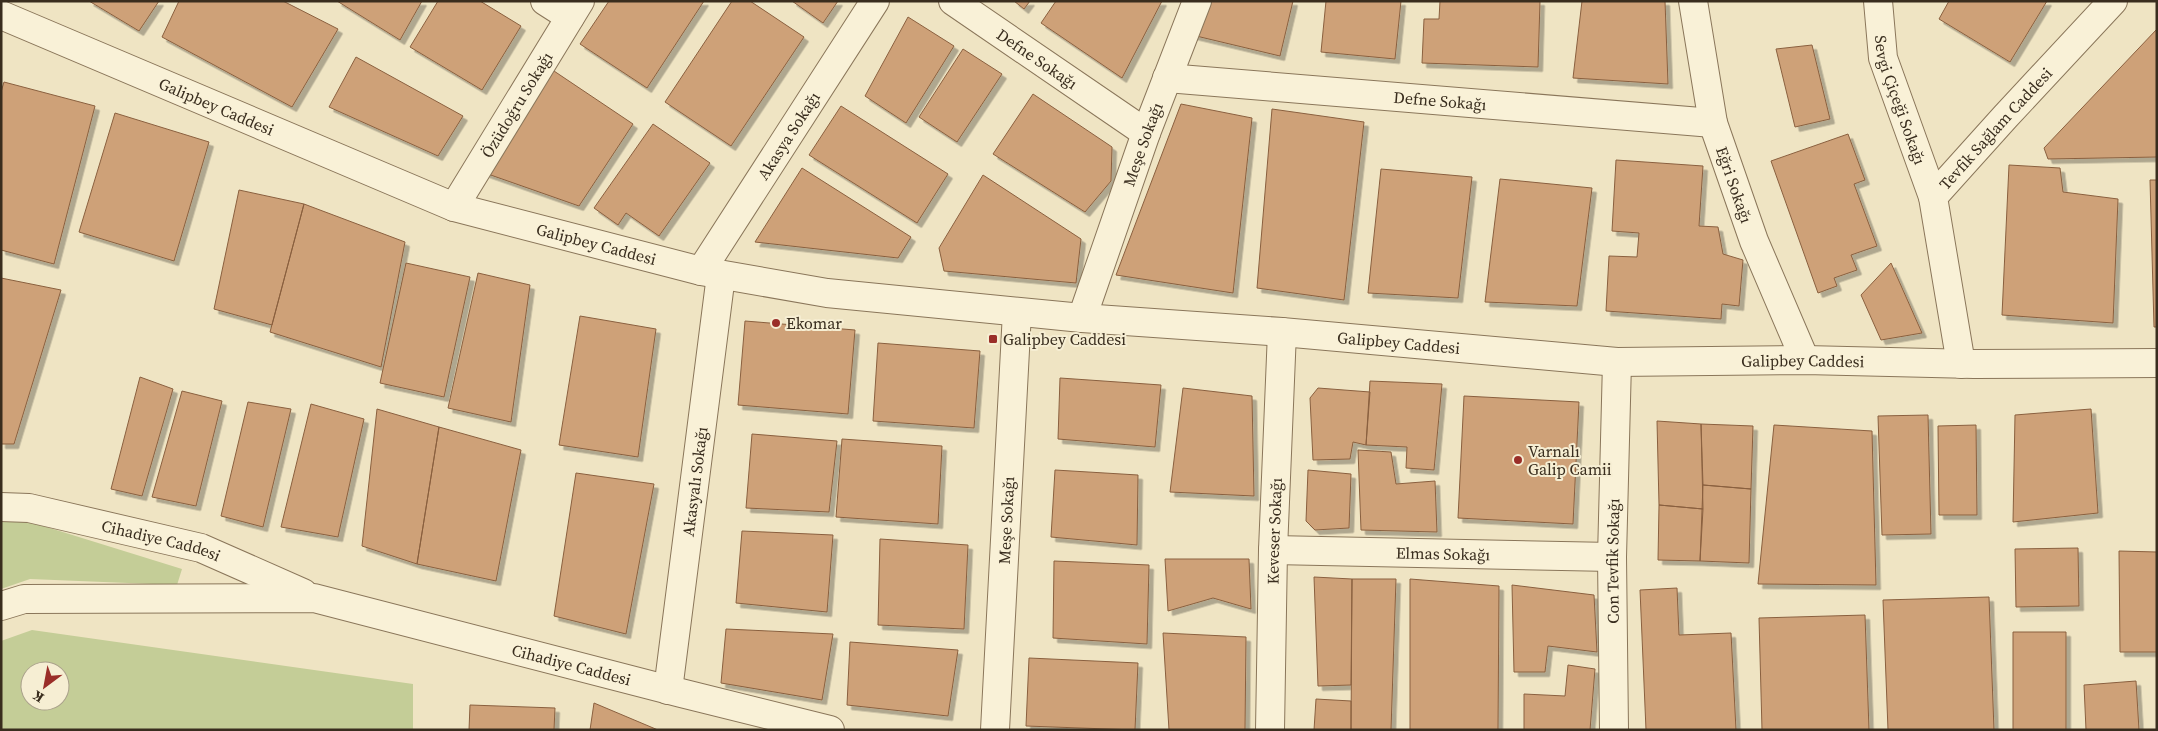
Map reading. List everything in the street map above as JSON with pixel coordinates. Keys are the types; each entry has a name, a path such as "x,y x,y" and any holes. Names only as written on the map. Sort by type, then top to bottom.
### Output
{"street":[{"path":"545,1 575,9"},
{"name":"Akasya Sokağı","path":"711,273 875,1"},
{"name":"Defne Sokağı","path":"953,1 1146,133"},
{"name":"Meşe Sokağı","path":"1082,318 1146,133 1197,1"},
{"name":"Eğri Sokağı","path":"1693,1 1713,123 1754,241 1805,360"},
{"name":"Sevgi Çiçeği Sokağı","path":"1878,1 1883,58 1933,197"},
{"name":"Tevfik Sağlam Caddesi","path":"1961,364 1933,197 2113,1"},
{"name":"Özüdoğru Sokağı","path":"454,207 575,9"},
{"name":"Galipbey Caddesi","path":"1,15 454,207 711,273 827,293 1082,318 1282,332 1617,362 1805,360 1961,364 2157,363"},
{"name":"Defne Sokağı","path":"1167,78 1713,123"},
{"name":"Akasyalı Sokağı","path":"668,690 711,273"},
{"name":"Meşe Sokağı","path":"995,730 1017,312"},
{"name":"Keveser Sokağı","path":"1270,730 1273,550 1282,332"},
{"name":"Con Tevfik Sokağı","path":"1614,730 1612,557 1617,362"},
{"name":"Cihadiye Caddesi","path":"1,507 28,508 201,548 314,598 830,730"},
{"name":"Elmas Sokağı","path":"1273,550 1612,557"},
{"name":"Cihadiye Caddesi","path":"1,606 24,599 314,598"}],"green space":[{"path":"1,519 24,520 182,569 177,585 30,579 1,589"},
{"path":"32,630 413,684 413,730 1,730 1,641"}],"building":[{"path":"89,1 159,1 139,31"},
{"path":"179,1 283,1 338,29 292,107 162,37"},
{"path":"337,1 422,1 400,40"},
{"path":"438,1 480,1 521,26 482,90 410,47"},
{"path":"609,1 704,1 647,88 580,44"},
{"path":"732,1 750,1 804,37 731,146 665,102"},
{"path":"792,1 838,1 823,23"},
{"path":"1014,1 1030,1 1024,9"},
{"path":"1056,1 1162,1 1122,78 1041,23"},
{"path":"1210,1 1293,1 1280,56 1192,35"},
{"path":"1326,1 1401,1 1395,59 1321,52"},
{"path":"1440,1 1540,1 1538,67 1422,63 1424,19 1439,19"},
{"path":"1582,1 1665,1 1668,84 1573,78"},
{"path":"1949,1 2047,1 2010,62 1939,19"},
{"path":"908,17 954,46 906,123 865,96"},
{"path":"2157,29 2157,157 2048,159 2044,148"},
{"path":"1812,45 1830,119 1795,127 1776,49"},
{"path":"963,49 1002,74 957,142 919,117"},
{"path":"356,57 463,116 438,156 329,107"},
{"path":"551,69 633,124 579,206 485,173"},
{"path":"4,82 95,106 54,264 1,250 1,92"},
{"path":"1033,94 1112,147 1111,181 1085,212 993,154"},
{"path":"1181,104 1252,118 1233,293 1116,275"},
{"path":"841,106 948,174 917,223 809,155"},
{"path":"1272,109 1364,122 1344,300 1257,288"},
{"path":"115,113 209,142 174,261 79,232"},
{"path":"653,124 710,163 659,236 626,213 618,225 594,208"},
{"path":"1848,134 1865,180 1854,184 1877,246 1851,255 1857,270 1834,278 1837,286 1818,293 1771,161"},
{"path":"1616,160 1703,166 1699,226 1718,227 1723,254 1743,260 1739,306 1722,304 1721,319 1606,311 1609,256 1637,257 1639,233 1612,231"},
{"path":"2009,165 2060,168 2063,192 2118,199 2113,323 2002,315"},
{"path":"802,168 911,237 898,258 755,242"},
{"path":"1381,169 1472,177 1458,298 1368,293"},
{"path":"983,175 1081,239 1076,283 944,271 939,248"},
{"path":"1500,179 1592,188 1577,306 1485,302"},
{"path":"2150,180 2157,180 2157,327 2154,327"},
{"path":"239,190 304,204 272,325 214,309"},
{"path":"304,204 405,242 381,367 270,332"},
{"path":"406,263 470,277 444,397 380,383"},
{"path":"1891,263 1922,333 1881,340 1861,295"},
{"path":"478,273 530,285 511,422 448,408"},
{"path":"1,278 61,290 14,444 1,444"},
{"path":"580,316 656,329 638,457 559,445"},
{"path":"745,321 855,330 848,414 738,405"},
{"path":"878,343 980,351 974,428 873,421"},
{"path":"140,377 173,389 142,496 111,489"},
{"path":"1060,378 1161,385 1155,447 1058,439"},
{"path":"1370,381 1442,384 1434,470 1406,468 1407,447 1366,445"},
{"path":"1183,388 1252,396 1254,496 1170,492"},
{"path":"1318,388 1370,392 1366,445 1353,442 1350,459 1313,460 1310,398"},
{"path":"182,391 222,401 196,506 152,497"},
{"name":"Varnalı Galip Camii","path":"1464,396 1579,402 1573,524 1458,518"},
{"path":"248,402 291,409 263,527 221,516"},
{"path":"311,404 364,419 338,537 281,527"},
{"path":"377,409 439,427 417,564 362,546"},
{"path":"2091,409 2098,513 2013,522 2015,415"},
{"path":"1928,415 1931,534 1882,535 1878,416"},
{"path":"1657,421 1701,424 1703,509 1659,505"},
{"path":"1701,424 1753,426 1751,489 1703,485"},
{"path":"1774,425 1872,431 1876,585 1758,584"},
{"path":"1976,425 1977,515 1939,515 1938,426"},
{"path":"439,427 521,450 496,581 417,564"},
{"path":"752,434 837,441 829,512 746,508"},
{"path":"842,439 942,446 938,524 836,517"},
{"path":"1358,450 1391,452 1396,484 1435,481 1437,532 1361,530"},
{"path":"1055,470 1138,475 1137,545 1051,537"},
{"path":"1308,470 1351,474 1349,528 1315,530 1306,521"},
{"path":"576,473 654,484 626,634 554,616"},
{"path":"1703,485 1751,489 1749,563 1700,561"},
{"path":"1659,505 1703,509 1700,561 1658,560"},
{"path":"742,531 833,535 827,612 736,603"},
{"path":"880,539 968,545 964,629 878,625"},
{"path":"2078,548 2079,606 2016,607 2015,549"},
{"path":"2119,551 2157,552 2157,652 2120,652"},
{"path":"1165,559 1249,559 1251,609 1213,598 1168,611"},
{"path":"1054,561 1149,565 1147,644 1053,638"},
{"path":"1314,577 1352,579 1351,685 1318,686"},
{"path":"1352,579 1396,579 1391,730 1351,730"},
{"path":"1410,579 1499,586 1498,730 1410,730"},
{"path":"1512,585 1594,595 1597,652 1548,646 1545,672 1514,672"},
{"path":"1677,588 1679,635 1731,633 1736,730 1646,730 1640,590"},
{"path":"1989,597 1994,730 1888,730 1883,600"},
{"path":"1865,615 1869,730 1762,730 1759,618"},
{"path":"726,629 833,634 822,700 721,683"},
{"path":"2013,632 2066,632 2066,730 2013,730"},
{"path":"1163,633 1246,637 1245,730 1169,730"},
{"path":"850,642 958,650 948,716 847,705"},
{"path":"1029,658 1138,663 1135,730 1026,726"},
{"path":"1568,665 1595,669 1590,730 1524,730 1524,694 1565,696"},
{"path":"2136,681 2139,730 2086,730 2084,685"},
{"path":"1316,699 1351,701 1351,730 1314,730"},
{"path":"594,703 658,730 590,730"},
{"path":"470,705 555,708 554,730 469,730"}],"place":[{"name":"Ekomar","path":"776,323"},
{"name":"Galipbey Caddesi","path":"993,339"},
{"name":"Varnalı Galip Camii","path":"1518,460"}]}
